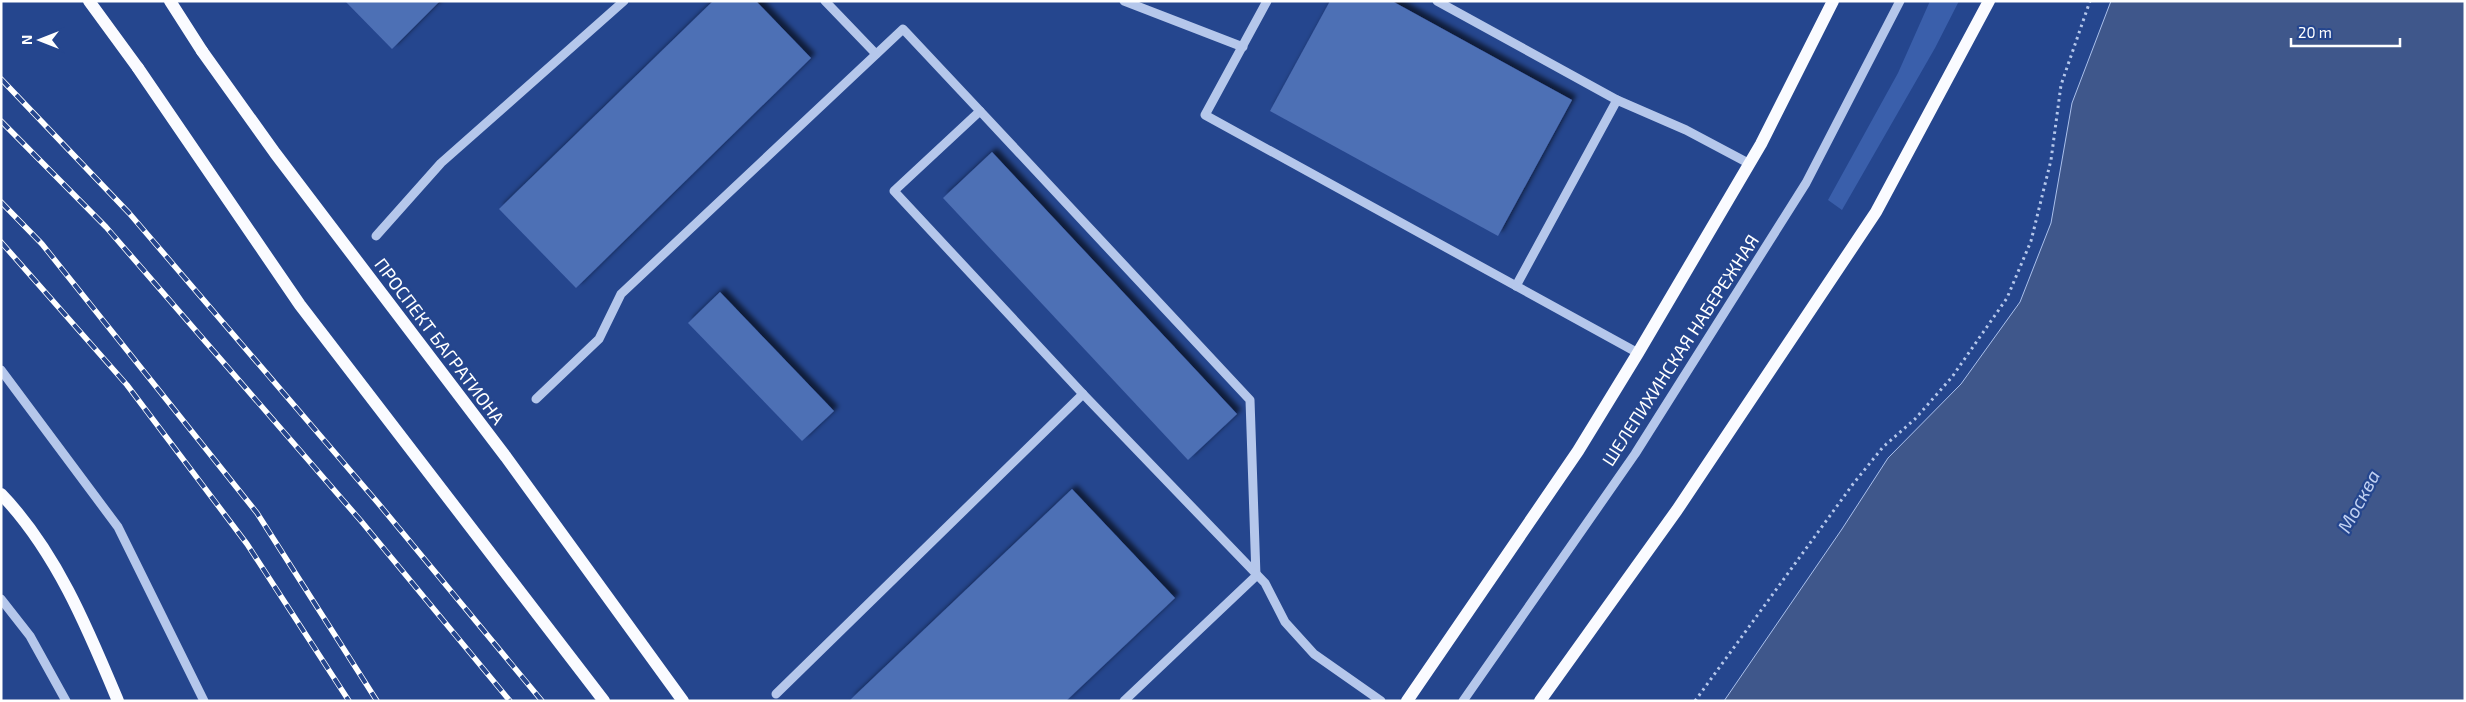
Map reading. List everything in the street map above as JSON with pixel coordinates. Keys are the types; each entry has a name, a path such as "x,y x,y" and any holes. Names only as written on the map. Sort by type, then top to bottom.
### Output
{"main road":[{"path":"89,1 138,68 300,305 604,701"},
{"path":"99,1 138,68"},
{"name":"ПРОСПЕКТ БАГРАТИОНА","path":"170,1 202,51 274,153 506,457 683,701"},
{"name":"ШЕЛЕПИХИНСКАЯ НАБЕРЕЖНАЯ","path":"1407,701 1578,451 1638,353 1750,164 1833,1"},
{"path":"1540,701 1677,510 1876,212 1989,1"},
{"path":"1,494 12,505 57,570 118,701"}],"street":[{"path":"376,236 441,162 624,1"},
{"path":"825,1 876,54"},
{"path":"1124,1 1242,47"},
{"path":"1267,1 1205,115 1638,353"},
{"path":"1436,1 1617,100 1686,130 1750,164"},
{"name":"ШЕЛЕПИХИНСКАЯ НАБЕРЕЖНАЯ","path":"1463,701 1635,454 1801,192 1900,1"},
{"path":"536,399 599,339 621,294 903,29 1250,400 1256,576 1124,701"},
{"path":"1516,286 1617,100"},
{"path":"980,111 894,192 1256,576 1266,583 1285,622 1314,654 1381,701"},
{"path":"1,370 118,527 204,701"},
{"path":"776,694 1083,394"},
{"path":"1,599 30,636 66,701"}],"path":[{"path":"1695,701 1853,484 1883,447 1915,419 1952,376 2007,298 2031,241 2051,160 2061,85 2090,1"}],"shaded area":[{"path":"1930,1 1959,1 1935,48 1842,210 1828,200 1898,73"}],"water":[{"name":"Москва","path":"2111,1 2465,1 2465,701 1724,701 1842,529 1888,458 1961,384 2020,302 2051,223 2072,103"}],"building":[{"path":"345,1 440,1 392,49"},
{"path":"713,1 756,1 811,58 576,288 499,209"},
{"path":"1330,1 1392,1 1572,100 1498,236 1270,111"},
{"path":"992,152 1237,414 1188,460 943,198"},
{"path":"720,292 834,411 802,441 688,323"},
{"path":"1072,489 1175,598 1066,701 849,701"}],"railway":[{"path":"1,79 129,213 378,503 542,701"},
{"path":"1,121 106,227 361,521 510,701"},
{"path":"1,202 42,244 257,513 377,701"},
{"path":"1,242 127,385 247,544 349,701"}]}
